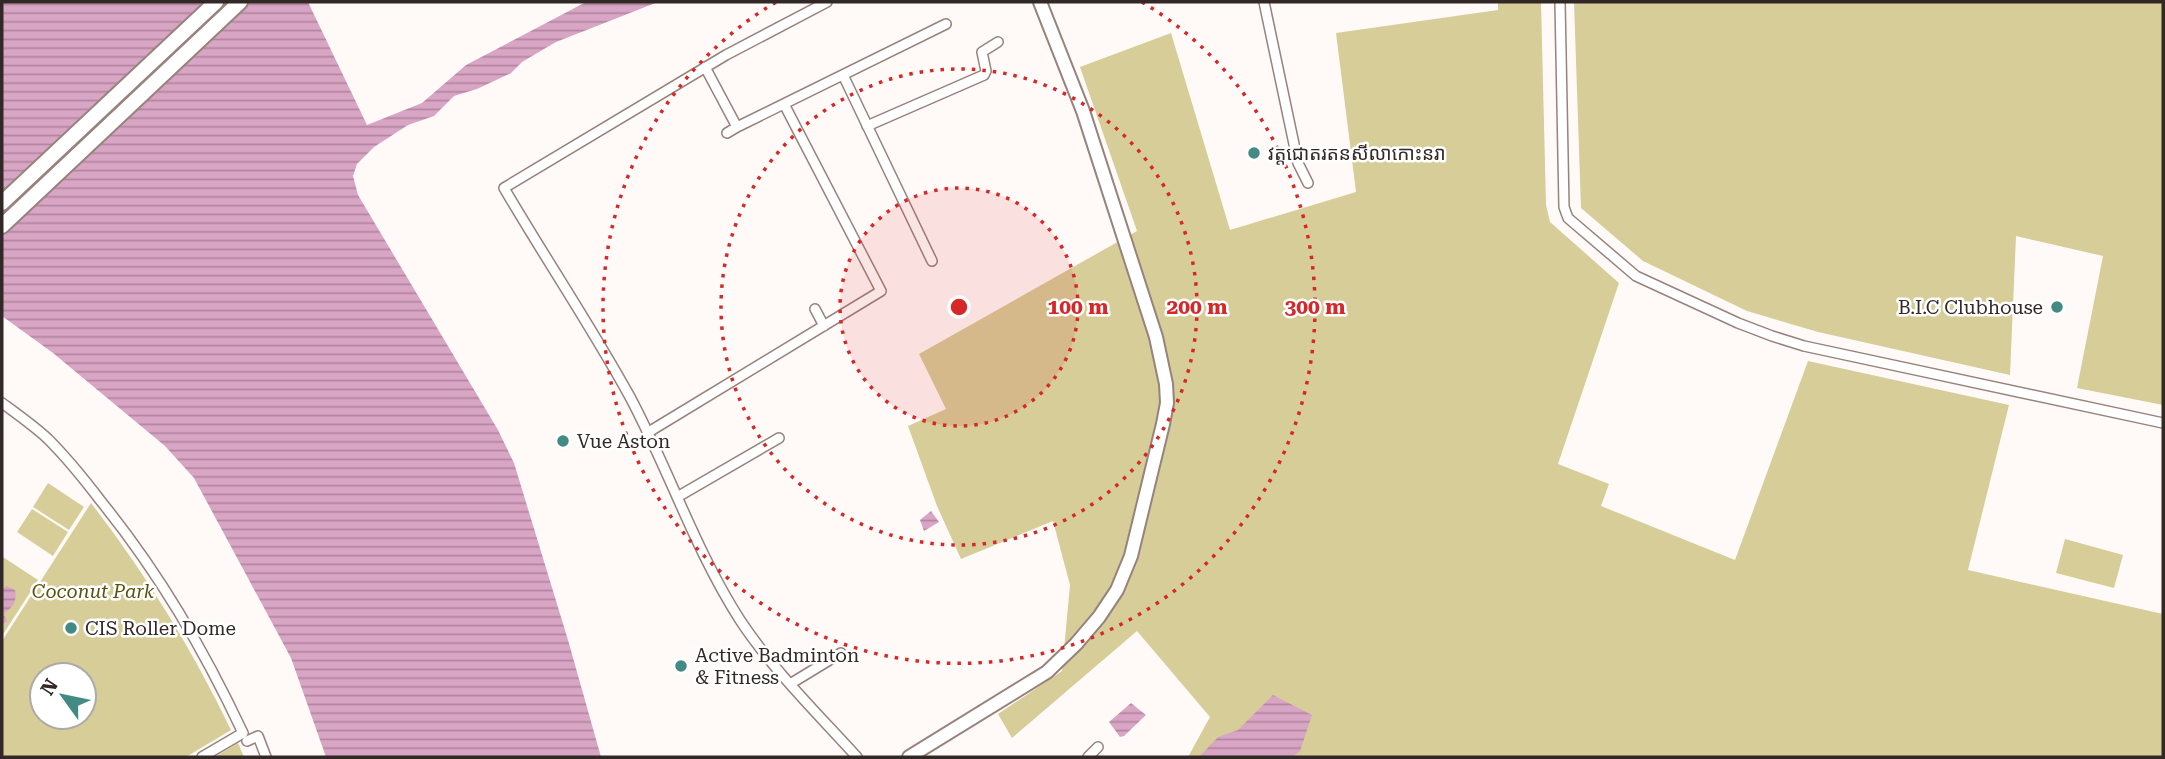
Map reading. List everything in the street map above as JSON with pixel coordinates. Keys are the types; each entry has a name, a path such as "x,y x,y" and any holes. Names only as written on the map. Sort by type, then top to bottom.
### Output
{"main road":[{"path":"2,203 216,2"},
{"path":"2,226 240,2"}],"street":[{"path":"827,2 705,67 504,188 630,397 725,594 754,640 857,757"},
{"path":"909,757 1047,672 1099,617 1117,590 1131,556 1167,403 1166,384 1156,337 1083,111 1040,2"},
{"path":"1264,2 1298,163 1308,183"},
{"path":"1560,2 1564,207 1568,218 1636,275 1738,323 1804,346 2163,423"},
{"path":"727,133 946,24"},
{"path":"867,126 984,75 986,71 982,52 998,42"},
{"path":"705,67 737,127"},
{"path":"843,75 932,261"},
{"path":"648,433 881,291 784,104"},
{"path":"815,309 824,326"},
{"path":"2,403 45,437 65,457 118,522 181,612 243,733 202,757"},
{"path":"678,496 779,438"},
{"path":"790,684 841,653"},
{"path":"247,741 258,736 266,757"},
{"path":"1087,757 1098,747"}],"green space":[{"path":"1498,2 1541,2 1546,205 1550,222 1619,283 1558,464 1609,484 1601,506 1735,560 1808,361 2009,405 1968,570 2163,614 2163,757 1188,757 1210,717 1137,631 1012,738 998,714 1062,671 1070,585 1053,521 961,559 937,506 908,426 946,409 919,354 1137,231 1080,67 1171,33 1230,230 1356,192 1336,33 1498,10"},
{"path":"1574,2 2163,2 2163,405 2077,388 2103,256 2016,236 2010,375 1818,332 1747,311 1643,261 1581,208"},
{"path":"48,483 84,507 69,530 33,507"},
{"name":"Coconut Park","path":"91,503 131,557 167,613 231,730 186,757 2,757 2,641"},
{"path":"32,509 68,532 53,556 17,532"},
{"path":"2065,539 2123,555 2114,588 2056,573"},
{"path":"3,557 38,580 2,636 2,559"},
{"path":"238,743 244,757 215,757"}],"shaded area":[{"path":"2,2 308,2 367,125 422,103 466,65 586,2 658,2 556,42 522,62 511,73 477,89 454,96 434,116 408,125 374,147 357,164 353,176 358,195 498,430 514,463 601,757 326,757 291,658 194,478 165,446 53,353 2,316"},
{"path":"931,511 939,522 924,531 920,520"},
{"path":"7,586 15,590 16,597 13,605 5,612 7,621 2,625 2,589"},
{"path":"1273,695 1312,715 1300,751 1292,757 1199,757 1218,737 1238,730"},
{"path":"1131,703 1146,715 1120,737 1109,722"}],"place":[{"name":"វត្តជោតរតនសីលាកោះនរា","path":"1254,153"},
{"name":"B.I.C Clubhouse","path":"2057,307"},
{"name":"Vue Aston","path":"563,441"},
{"name":"CIS Roller Dome","path":"71,628"},
{"name":"Active Badminton & Fitness","path":"681,666"}]}
